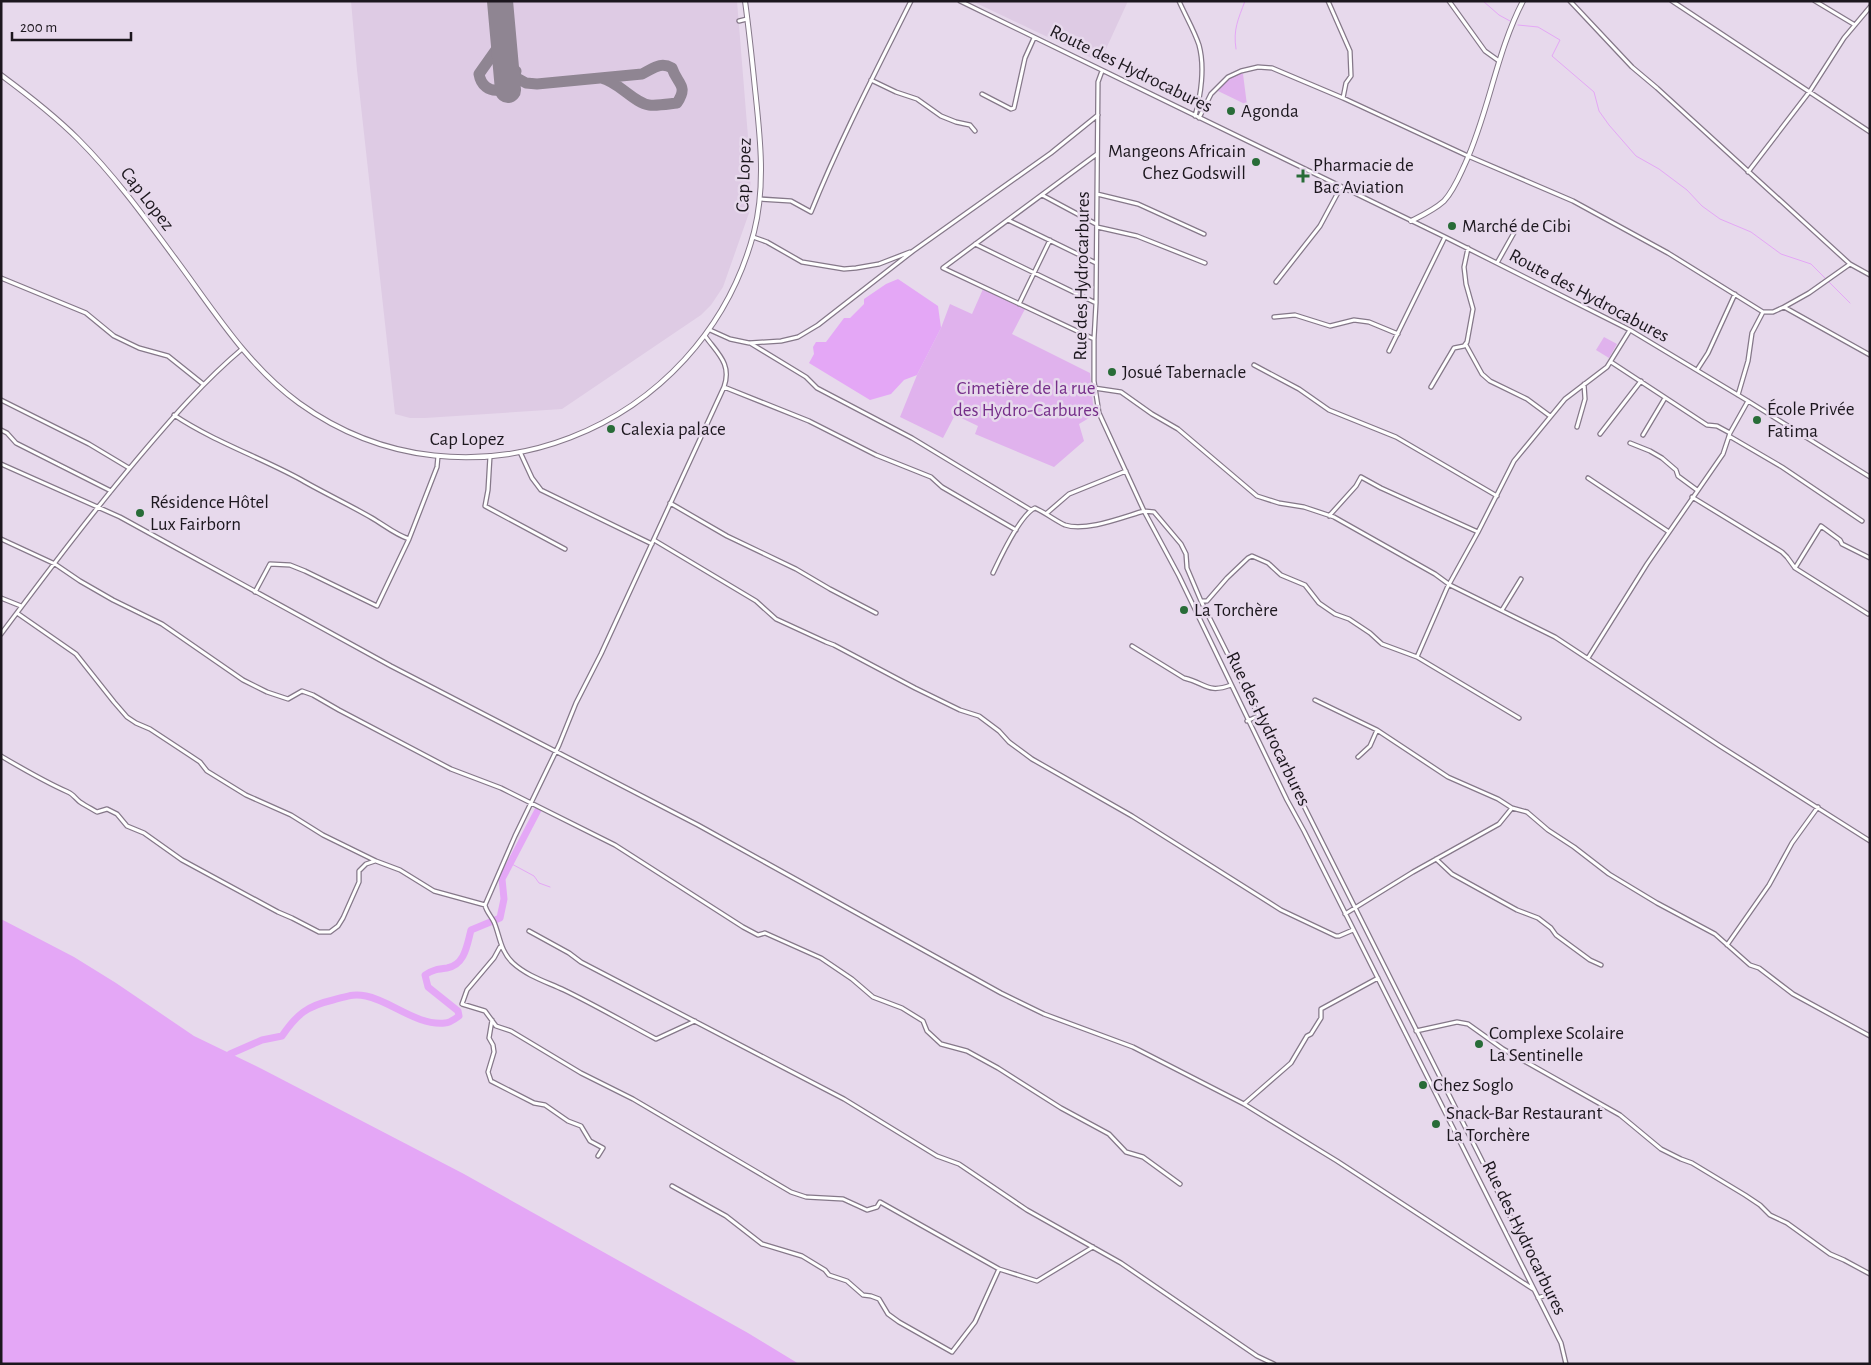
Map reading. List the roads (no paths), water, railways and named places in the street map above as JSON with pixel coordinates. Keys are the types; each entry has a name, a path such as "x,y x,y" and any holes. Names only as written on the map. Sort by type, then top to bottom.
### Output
{"street":[{"name":"Cap Lopez","path":"1,75 42,106 80,141 102,165 129,196 242,349 283,391 329,422 384,445 438,456 490,456 520,452 566,440 595,428 645,397 690,355 710,330 734,288 753,237 760,199 761,151 745,1"},
{"path":"760,199 791,201 811,212 871,80 911,1"},
{"name":"Route des Hydrocabures","path":"960,1 1468,248 1630,330 1870,477"},
{"path":"1179,1 1198,44 1200,53 1200,99 1195,116"},
{"path":"1328,1 1350,51 1351,76 1346,83 1343,98"},
{"path":"1449,1 1485,51 1499,61"},
{"path":"1411,221 1430,212 1453,189 1484,115 1499,61 1523,1"},
{"path":"1570,1 1632,67 1658,88 1850,264 1870,276"},
{"path":"1672,1 1870,132"},
{"path":"1815,1 1855,25"},
{"path":"1748,172 1810,91 1844,38 1870,7"},
{"path":"739,21 747,19"},
{"path":"982,94 1010,109 1014,108 1025,58 1034,38"},
{"path":"1199,118 1211,94 1228,76 1240,70 1258,67 1272,68 1343,98 1468,156 1574,201 1668,253 1763,312 1772,312 1793,303 1850,264"},
{"name":"Rue des Hydrocarbures","path":"1102,70 1098,82 1094,339 1094,388 1098,413 1144,511 1179,576 1248,721 1561,1343 1566,1364"},
{"path":"871,80 916,99 941,116 970,125 975,131"},
{"path":"710,330 730,339 749,343 782,341 798,337 818,325 913,251 1051,153 1098,115"},
{"path":"1094,339 943,268 1098,154"},
{"path":"1276,282 1320,226 1341,187"},
{"path":"1097,194 1138,204 1204,234"},
{"path":"1042,195 1097,225 1137,236 1205,263"},
{"path":"1008,220 1096,263"},
{"path":"1497,263 1515,230"},
{"path":"753,237 767,242 802,262 844,269 879,264 913,251"},
{"path":"1388,351 1445,237"},
{"path":"1019,304 1050,240"},
{"path":"974,244 1036,272 1096,303"},
{"path":"1468,248 1464,267 1466,284 1473,309 1466,345 1482,374 1527,399 1550,416"},
{"path":"1,278 86,314 114,336 139,348 168,356 203,384"},
{"path":"1697,370 1708,353 1735,294"},
{"path":"1784,307 1870,355"},
{"path":"1738,395 1748,361 1752,333 1763,312"},
{"path":"1274,317 1295,315 1330,326 1354,320 1369,322 1398,334"},
{"path":"1417,657 1447,588 1517,456 1565,399 1602,373 1611,362 1630,330"},
{"path":"695,1021 656,1039 529,974 514,964 500,946 496,928 485,905 576,703 724,387 727,369 705,336"},
{"path":"749,343 806,377 817,388 912,438 1031,510"},
{"path":"1432,387 1454,348 1466,345"},
{"path":"1,634 129,468 203,384 242,349"},
{"path":"1611,362 1707,425 1717,426 1782,467 1862,521"},
{"path":"1254,365 1298,389 1329,410 1396,437 1497,496"},
{"path":"1600,434 1640,382"},
{"path":"1578,428 1585,399 1584,384"},
{"path":"724,387 809,422 876,455 931,477 949,492 1016,530"},
{"path":"1094,388 1121,392 1152,414 1178,428 1257,496 1279,503 1304,507 1353,526 1450,584 1555,637 1720,746 1870,841"},
{"path":"1643,435 1665,398"},
{"path":"1,400 89,444 129,468"},
{"path":"1588,658 1668,532 1724,454 1729,434 1748,401"},
{"path":"174,415 195,430 297,478 316,490 372,518 403,537 409,538"},
{"path":"1,430 7,433 16,443 111,491"},
{"path":"1630,443 1662,458 1676,470 1678,476 1697,490"},
{"path":"520,452 532,478 542,490 653,542 756,601 776,619 834,645 960,710 979,716 999,731 1009,742 1032,758 1132,816 1281,910 1336,936 1353,930"},
{"path":"255,592 270,564 290,565 377,606 409,538 437,467 438,456"},
{"path":"490,456 485,506 565,550"},
{"path":"1,464 128,521 391,666 698,825 1001,993 1044,1014 1133,1047 1244,1104 1337,1161 1533,1289"},
{"path":"1047,513 1069,494 1126,471"},
{"path":"1328,516 1356,486 1361,477 1478,532"},
{"path":"1588,478 1668,532"},
{"path":"1692,497 1782,552 1787,556 1794,568 1868,614"},
{"path":"670,503 727,536 796,569 876,613"},
{"path":"992,572 1016,530 1031,510 1035,508 1064,524 1080,528 1144,511 1154,512 1181,544 1186,554 1187,568 1201,601 1534,1264 1546,1291 1546,1296 1538,1298"},
{"path":"1794,568 1821,526 1840,540 1842,544 1870,558"},
{"path":"1,539 55,564 113,600 162,624 243,680 267,692 288,699 302,692 313,695 451,769 501,788 615,844 677,886 758,935 765,933 822,958 852,979 873,997 902,1008 923,1021 927,1031 941,1044 967,1051 998,1068 1061,1108 1110,1134 1126,1152 1143,1157 1180,1184"},
{"path":"1201,601 1207,601 1227,578 1252,556 1268,563 1281,574 1305,585 1319,603 1335,614 1349,619 1382,644 1417,657 1519,718"},
{"path":"1502,610 1520,579"},
{"path":"1,598 22,606"},
{"path":"17,612 76,654 127,717 150,729 200,762 207,771 246,795 291,815 323,835 376,861 400,870 434,891 485,905"},
{"path":"1132,646 1184,678 1209,688 1220,689 1231,685"},
{"path":"1315,700 1377,730 1448,777 1498,799 1512,808 1527,812 1548,830 1609,874 1657,903 1715,934 1750,965 1759,968 1793,994 1870,1036"},
{"path":"1248,721 1258,716"},
{"path":"1358,757 1370,746 1377,730"},
{"path":"1,756 26,772 59,789 70,792 80,802 97,812 107,809 117,814 127,826 144,833 182,860 319,932 330,932 338,926 359,882 359,871 366,864 376,861"},
{"path":"1727,945 1769,885 1792,843 1818,807"},
{"path":"1346,914 1436,859 1499,824 1512,808"},
{"path":"1436,859 1452,874 1517,910 1538,918 1551,928 1556,935 1590,960 1601,965"},
{"path":"529,931 569,952 581,962 844,1099 937,1156 959,1164 1027,1210 1130,1269 1257,1356 1274,1364"},
{"path":"500,946 494,958 467,990 462,1004 486,1011 496,1026 511,1031 581,1073 633,1099 791,1192 806,1197 843,1199 866,1210 877,1207 880,1202 999,1269 1037,1281 1093,1247"},
{"path":"1244,1104 1292,1062 1306,1037 1311,1034 1321,1018 1321,1010 1378,978"},
{"path":"492,1019 489,1038 493,1044 494,1052 488,1072 491,1081 534,1103 545,1105 568,1121 581,1126 590,1141 603,1148 598,1156"},
{"path":"1416,1031 1457,1022 1468,1024 1503,1049 1620,1115 1661,1149 1692,1163 1745,1195 1760,1205 1770,1215 1787,1223 1830,1254 1870,1274"},
{"path":"672,1186 726,1216 762,1244 802,1256 825,1270 829,1275 847,1281 864,1295 879,1299 888,1314 899,1322 952,1352 976,1322 999,1269"}],"waterway":[{"path":"1236,49 1238,19 1245,1"},
{"path":"1483,1 1499,15 1510,21"},
{"path":"1518,25 1538,27 1560,40 1552,56 1594,92 1599,111 1636,156 1659,169 1687,190 1702,206 1720,219 1751,232 1781,254 1811,264 1850,303"},
{"path":"230,1054 262,1040 282,1036 293,1022 309,1008 349,996 366,996 424,1021 447,1023 459,1016 458,1011 428,987 425,975 458,963 464,954 471,930 500,918 504,899 502,879 538,810"},
{"path":"510,863 534,876 539,883 550,887"}],"place":[{"name":"Agonda","path":"1231,111"},
{"name":"Mangeons Africain Chez Godswill","path":"1256,162"},
{"name":"Pharmacie de Bac Aviation","path":"1303,176"},
{"name":"Marché de Cibi","path":"1452,226"},
{"name":"Josué Tabernacle","path":"1112,372"},
{"name":"École Privée Fatima","path":"1757,420"},
{"name":"Calexia palace","path":"611,429"},
{"name":"Résidence Hôtel Lux Fairborn","path":"140,513"},
{"name":"La Torchère","path":"1184,610"},
{"name":"Complexe Scolaire La Sentinelle","path":"1479,1044"},
{"name":"Chez Soglo","path":"1423,1085"},
{"name":"Snack-Bar Restaurant La Torchère","path":"1436,1124"}],"park label":[{"name":"Cimetière de la rue des Hydro-Carbures","path":"1026,399"}]}
